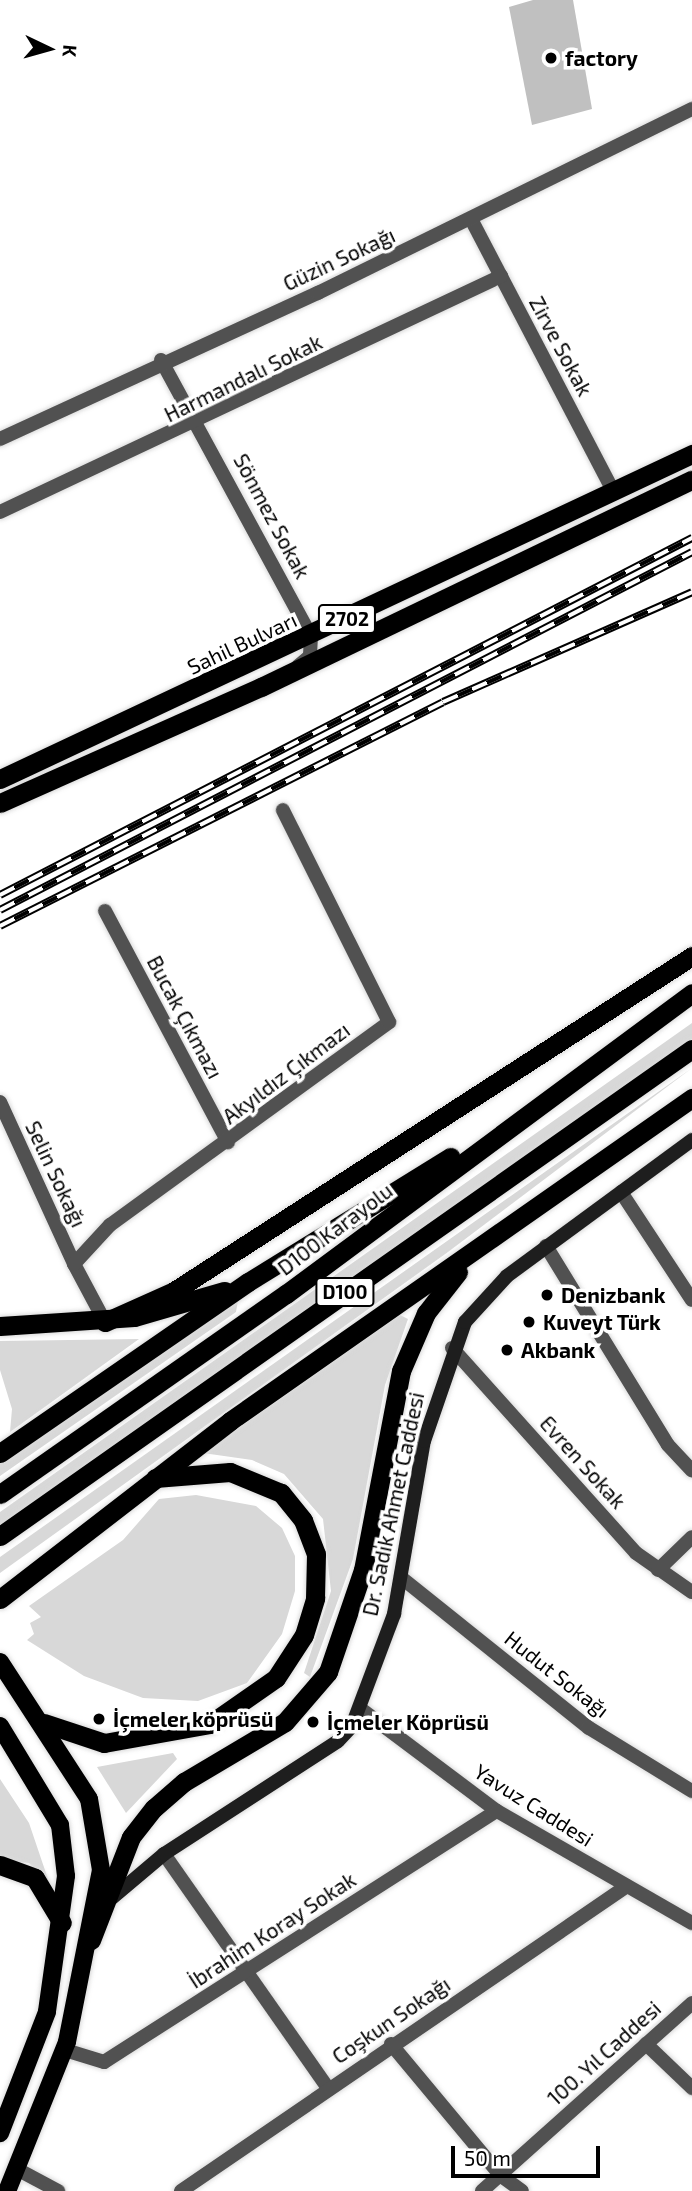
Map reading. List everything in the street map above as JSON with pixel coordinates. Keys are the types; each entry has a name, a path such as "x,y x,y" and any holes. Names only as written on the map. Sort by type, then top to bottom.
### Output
{"highway":[{"name":"Sahil Bulvarı","path":"0,779 311,636 692,454"},
{"name":"2702","path":"0,803 273,681 692,480"},
{"path":"104,1322 197,1278 692,956"},
{"name":"D100 Karayolu","path":"0,1494 286,1294 692,993"},
{"name":"D100","path":"0,1536 692,1049"},
{"path":"0,1453 248,1282 587,1070"},
{"path":"0,1599 151,1479 467,1261 692,1098"},
{"path":"91,1940 131,1837 154,1808 184,1782 285,1721 328,1672 363,1570 401,1371 426,1313 467,1261"},
{"path":"0,1326 104,1322 158,1313 248,1282"},
{"path":"44,1723 104,1743 210,1724 276,1678 304,1635 315,1598 316,1554 303,1520 281,1493 230,1472 151,1479"},
{"path":"0,1865 35,1878 62,1923"}],"main road":[{"name":"Dr. Sadık Ahmet Caddesi","path":"91,1940 116,1890 164,1854 338,1741 361,1709 403,1579 424,1441 452,1348 480,1301 545,1246 692,1140"},
{"path":"1,1664 44,1723 89,1799 101,1870 91,1940 65,2050 7,2191"},
{"path":"0,1726 60,1825 66,1876 62,1923 39,2042 0,2133"}],"street":[{"name":"Güzin Sokağı","path":"0,439 161,360 471,219 692,109"},
{"name":"Zirve Sokak","path":"471,219 614,492"},
{"name":"Harmandalı Sokak","path":"0,512 198,423 501,276"},
{"name":"Sönmez Sokak","path":"161,360 198,423 311,636"},
{"path":"273,681 310,656 311,636"},
{"name":"Akyıldız Çıkmazı","path":"75,1265 110,1225 228,1142 389,1022 283,810"},
{"name":"Bucak Çıkmazı","path":"105,911 228,1142"},
{"name":"Selin Sokağı","path":"0,1102 75,1265"},
{"path":"621,1192 692,1300"},
{"path":"545,1246 668,1445 692,1471"},
{"path":"75,1265 104,1322"},
{"name":"Evren Sokak","path":"452,1348 658,1570 692,1592"},
{"path":"658,1570 692,1537"},
{"name":"Hudut Sokağı","path":"403,1579 589,1728 692,1791"},
{"name":"Yavuz Caddesi","path":"361,1709 497,1811 692,1923"},
{"name":"İbrahim Koray Sokak","path":"65,2050 104,2062 497,1811"},
{"path":"164,1854 328,2088"},
{"name":"Coşkun Sokağı","path":"181,2191 391,2043 627,1886"},
{"name":"100. Yıl Caddesi","path":"482,2191 692,2003"},
{"path":"391,2043 500,2175 522,2191"},
{"path":"646,2044 692,2088"},
{"path":"15,2168 58,2191"}],"shaded area":[{"path":"692,1023 692,1039 0,1531 0,1512"},
{"path":"692,1068 448,1252 0,1573 0,1557"},
{"path":"238,1300 236,1312 0,1476 0,1463"},
{"path":"400,1315 408,1319 385,1385 353,1559 310,1677 304,1673 331,1591 323,1519 284,1474 252,1460 203,1453"},
{"path":"139,1339 10,1432 12,1409 0,1370 0,1341"},
{"path":"196,1495 256,1506 282,1528 295,1556 295,1591 282,1634 247,1683 198,1701 143,1698 84,1676 27,1640 34,1634 30,1623 41,1617 29,1606 123,1540 159,1499"},
{"path":"173,1753 177,1759 126,1813 97,1767"},
{"path":"0,1779 29,1823 50,1885 29,1863 0,1860"}],"building":[{"name":"factory","path":"533,0 573,0 592,109 532,125 509,7"}],"railway":[{"path":"0,895 692,538"},
{"path":"0,910 692,552"},
{"path":"0,926 443,702 692,592"}],"place":[{"name":"factory","path":"551,58"},
{"name":"Denizbank","path":"547,1295"},
{"name":"Kuveyt Türk","path":"529,1322"},
{"name":"Akbank","path":"507,1350"},
{"name":"İçmeler köprüsü","path":"99,1719"},
{"name":"İçmeler Köprüsü","path":"313,1722"}]}
